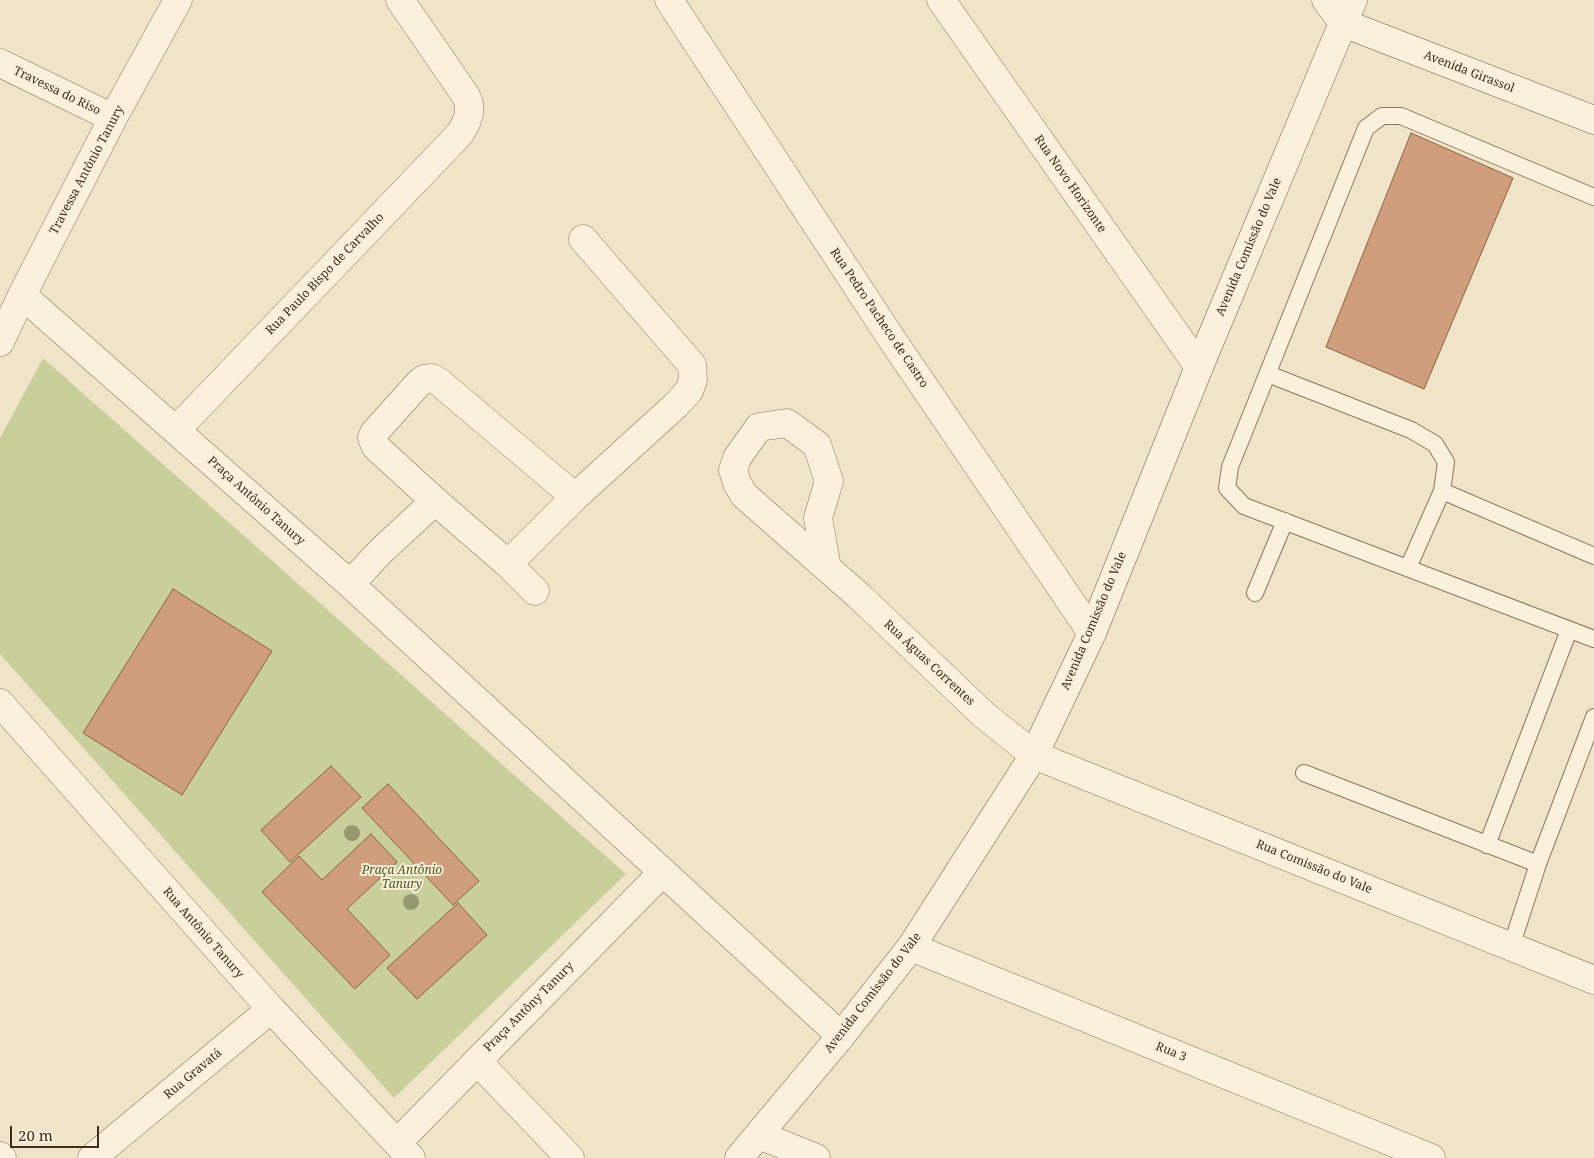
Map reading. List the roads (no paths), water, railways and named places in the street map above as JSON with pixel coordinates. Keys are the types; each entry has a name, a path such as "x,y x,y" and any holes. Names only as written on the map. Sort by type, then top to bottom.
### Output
{"street":[{"name":"Travessa Antônio Tanury","path":"0,342 22,295 113,118 178,0"},
{"name":"Rua Paulo Bispo de Carvalho","path":"176,430 461,132 469,114 469,104 462,89 400,0"},
{"name":"Rua Pedro Pacheco de Castro","path":"669,0 896,344 1092,633"},
{"name":"Rua Novo Horizonte","path":"941,0 1199,367"},
{"path":"1326,0 1348,12"},
{"name":"Avenida Comissão do Vale","path":"739,1158 841,1036 911,947 1034,755 1092,633 1199,367 1348,12"},
{"name":"Avenida Girassol","path":"1348,12 1592,113"},
{"name":"Travessa do Riso","path":"0,63 113,118"},
{"path":"508,564 575,497 676,405 689,392 693,380 692,365 583,239"},
{"name":"Praça Antônio Tanury","path":"22,295 350,584 841,1036"},
{"path":"535,591 508,564 376,447 372,438 374,433 418,384 424,379 432,378 575,497"},
{"name":"Rua Águas Correntes","path":"827,568 818,518 829,481 816,445 787,423 760,427 737,458 733,470 737,483 744,495 858,596 984,715 1034,755"},
{"path":"350,584 381,551 435,501"},
{"name":"Rua Antônio Tanury","path":"0,703 270,1010 404,1150"},
{"name":"Rua Comissão do Vale","path":"1034,755 1594,980"},
{"name":"Praça Antôny Tanury","path":"404,1150 476,1061 662,872"},
{"name":"Rua 3","path":"911,947 1432,1158"},
{"name":"Rua Gravatá","path":"92,1158 270,1010"},
{"path":"476,1061 570,1158"},
{"path":"759,1134 816,1158"}],"lane":[{"path":"1594,197 1401,116 1382,116 1366,128 1230,467 1227,488 1244,506 1594,639"},
{"path":"1268,374 1411,430 1435,444 1446,462 1442,491 1408,568"},
{"path":"1442,491 1594,556"},
{"path":"1255,593 1285,521"},
{"path":"1487,845 1568,630"},
{"path":"1511,947 1538,864 1594,717"},
{"path":"1304,773 1538,864"}]}
